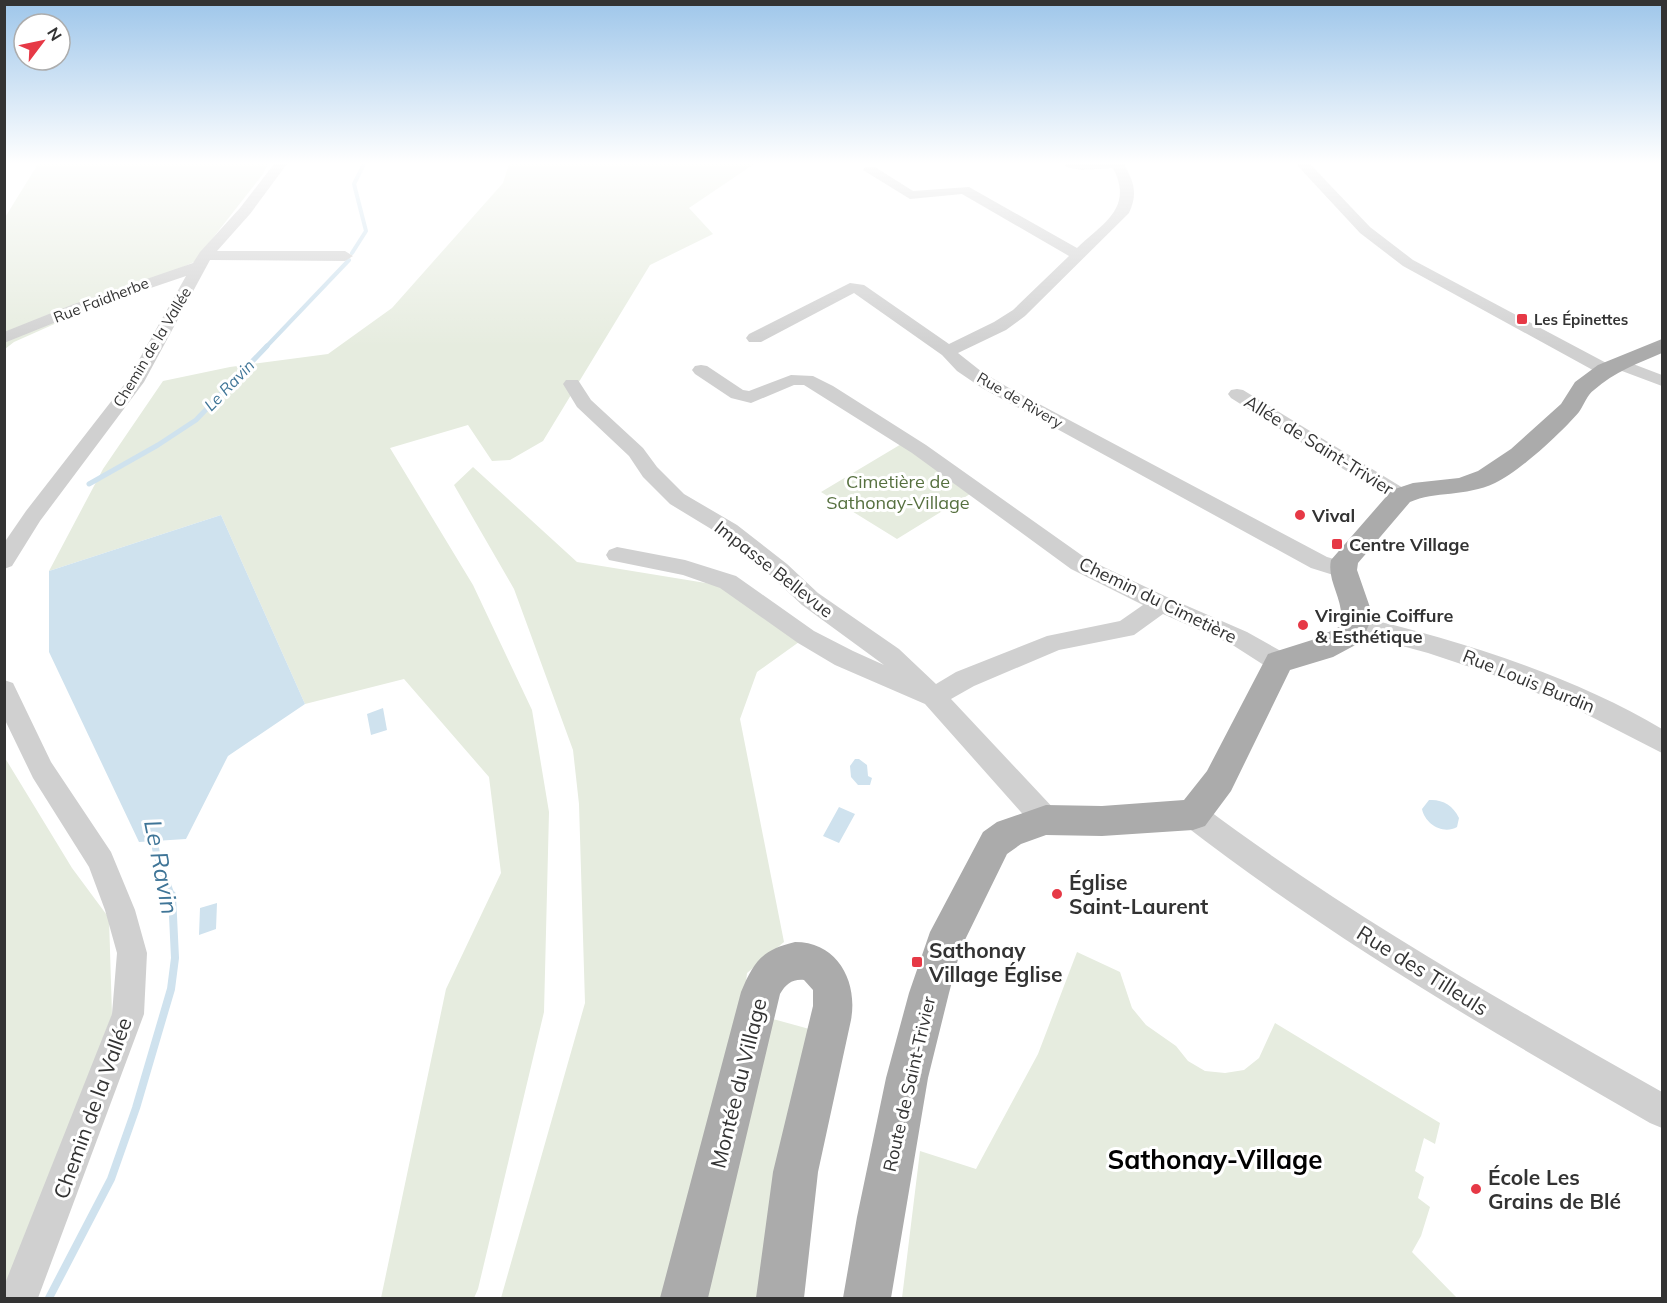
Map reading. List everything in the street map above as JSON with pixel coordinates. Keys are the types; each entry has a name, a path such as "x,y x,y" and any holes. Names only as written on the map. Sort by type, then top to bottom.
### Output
{"main road":[{"path":"1193,814 1219,781 1279,662 1322,649 1351,634 1358,616 1343,570 1345,560 1401,496 1413,491 1462,486 1487,477 1520,454 1570,408 1583,387 1613,367 1662,345"},
{"name":"Route de Saint-Trivier","path":"867,1299 880,1217 907,1078 944,945 995,843 1009,833 1046,820 1102,821 1193,814"},
{"name":"Montée du Village","path":"684,1299 760,992 767,977 779,966 793,961 808,962 820,968 830,979 834,996 799,1156 780,1299"}],"street":[{"name":"Chemin de la Vallée","path":"4,561 33,516 135,382 202,261 233,225"},
{"path":"1025,225 1078,255"},
{"path":"948,351 1000,326 1019,313 1044,292 1110,225"},
{"path":"1360,225 1408,263 1613,367 1662,381"},
{"name":"Rue Faidherbe","path":"4,338 202,261 345,256"},
{"name":"Rue de Rivery","path":"755,338 849,288 858,288 948,351 951,357 977,377 1319,563 1343,570"},
{"name":"Chemin du Cimetière","path":"701,370 737,394 751,397 791,380 807,380 827,390 877,424 919,448 1079,564 1161,604 1239,638 1279,662"},
{"name":"Impasse Bellevue","path":"572,384 584,403 603,424 636,452 650,472 677,499 729,530 780,570 810,599 890,656 934,697 1046,820"},
{"name":"Allée de Saint-Trivier","path":"1237,394 1401,496"},
{"path":"617,555 685,568 728,582 815,642 844,658 934,697 965,679 1055,642 1126,629 1161,604"},
{"name":"Rue Louis Burdin","path":"1355,625 1406,636 1477,659 1586,702 1662,742"},
{"name":"Chemin de la Vallée","path":"4,690 42,770 101,861 120,910 132,953 129,1014 19,1299"},
{"name":"Rue des Tilleuls","path":"1193,814 1229,843 1338,918 1460,995 1662,1111"}],"green space":[{"path":"4,225 223,225 194,262 14,342 5,349"},
{"path":"466,225 705,225 713,234 650,265 543,441 510,460 492,461 468,425 390,448 473,585 532,710 549,812 544,1012 474,1298 381,1298 446,989 501,873 489,777 404,679 305,704 221,515 49,571 103,469 163,381 230,367 328,354 392,308"},
{"name":"Cimetière de Sathonay-Village","path":"903,443 970,494 897,539 821,492"},
{"path":"473,467 577,562 718,585 799,642 757,672 740,719 784,942 747,973 743,1009 820,1033 759,1298 501,1298 585,1003 579,804 573,750 514,589 454,485"},
{"path":"5,758 72,868 109,918 112,1015 5,1289"},
{"path":"1077,952 1120,972 1132,1008 1146,1025 1176,1046 1188,1061 1205,1071 1225,1073 1244,1070 1259,1058 1275,1023 1440,1123 1435,1144 1424,1138 1415,1171 1424,1177 1418,1198 1430,1207 1421,1236 1412,1252 1457,1298 902,1298 920,1151 976,1169 1038,1054"}],"water":[{"path":"221,515 305,704 228,756 186,839 139,842 49,652 49,571"},
{"path":"383,708 387,730 371,735 367,714"},
{"path":"855,759 867,765 868,776 872,778 870,785 858,785 851,777 850,766"},
{"path":"1429,800 1443,802 1450,806 1459,818 1457,827 1446,830 1435,827 1427,819 1422,809"},
{"path":"839,807 855,814 839,843 823,836"},
{"path":"217,903 216,929 199,935 200,908"}],"waterway":[{"name":"Le Ravin","path":"352,253 366,231 364,225"},
{"name":"Le Ravin","path":"266,347 349,260"},
{"name":"Le Ravin","path":"89,484 158,445 196,420 267,346"},
{"name":"Le Ravin","path":"153,835 157,856 172,897"},
{"name":"Le Ravin","path":"49,1298 111,1179 136,1108 171,989 175,958 172,895"}],"place":[{"name":"Les Épinettes","path":"1522,319"},
{"name":"Vival","path":"1300,515"},
{"name":"Centre Village","path":"1337,544"},
{"name":"Virginie Coiffure & Esthétique","path":"1303,625"},
{"name":"Église Saint-Laurent","path":"1057,894"},
{"name":"Sathonay Village Église","path":"917,962"},
{"name":"École Les Grains de Blé","path":"1476,1189"}],"district":[{"name":"Sathonay-Village","path":"1215,1159"}]}
